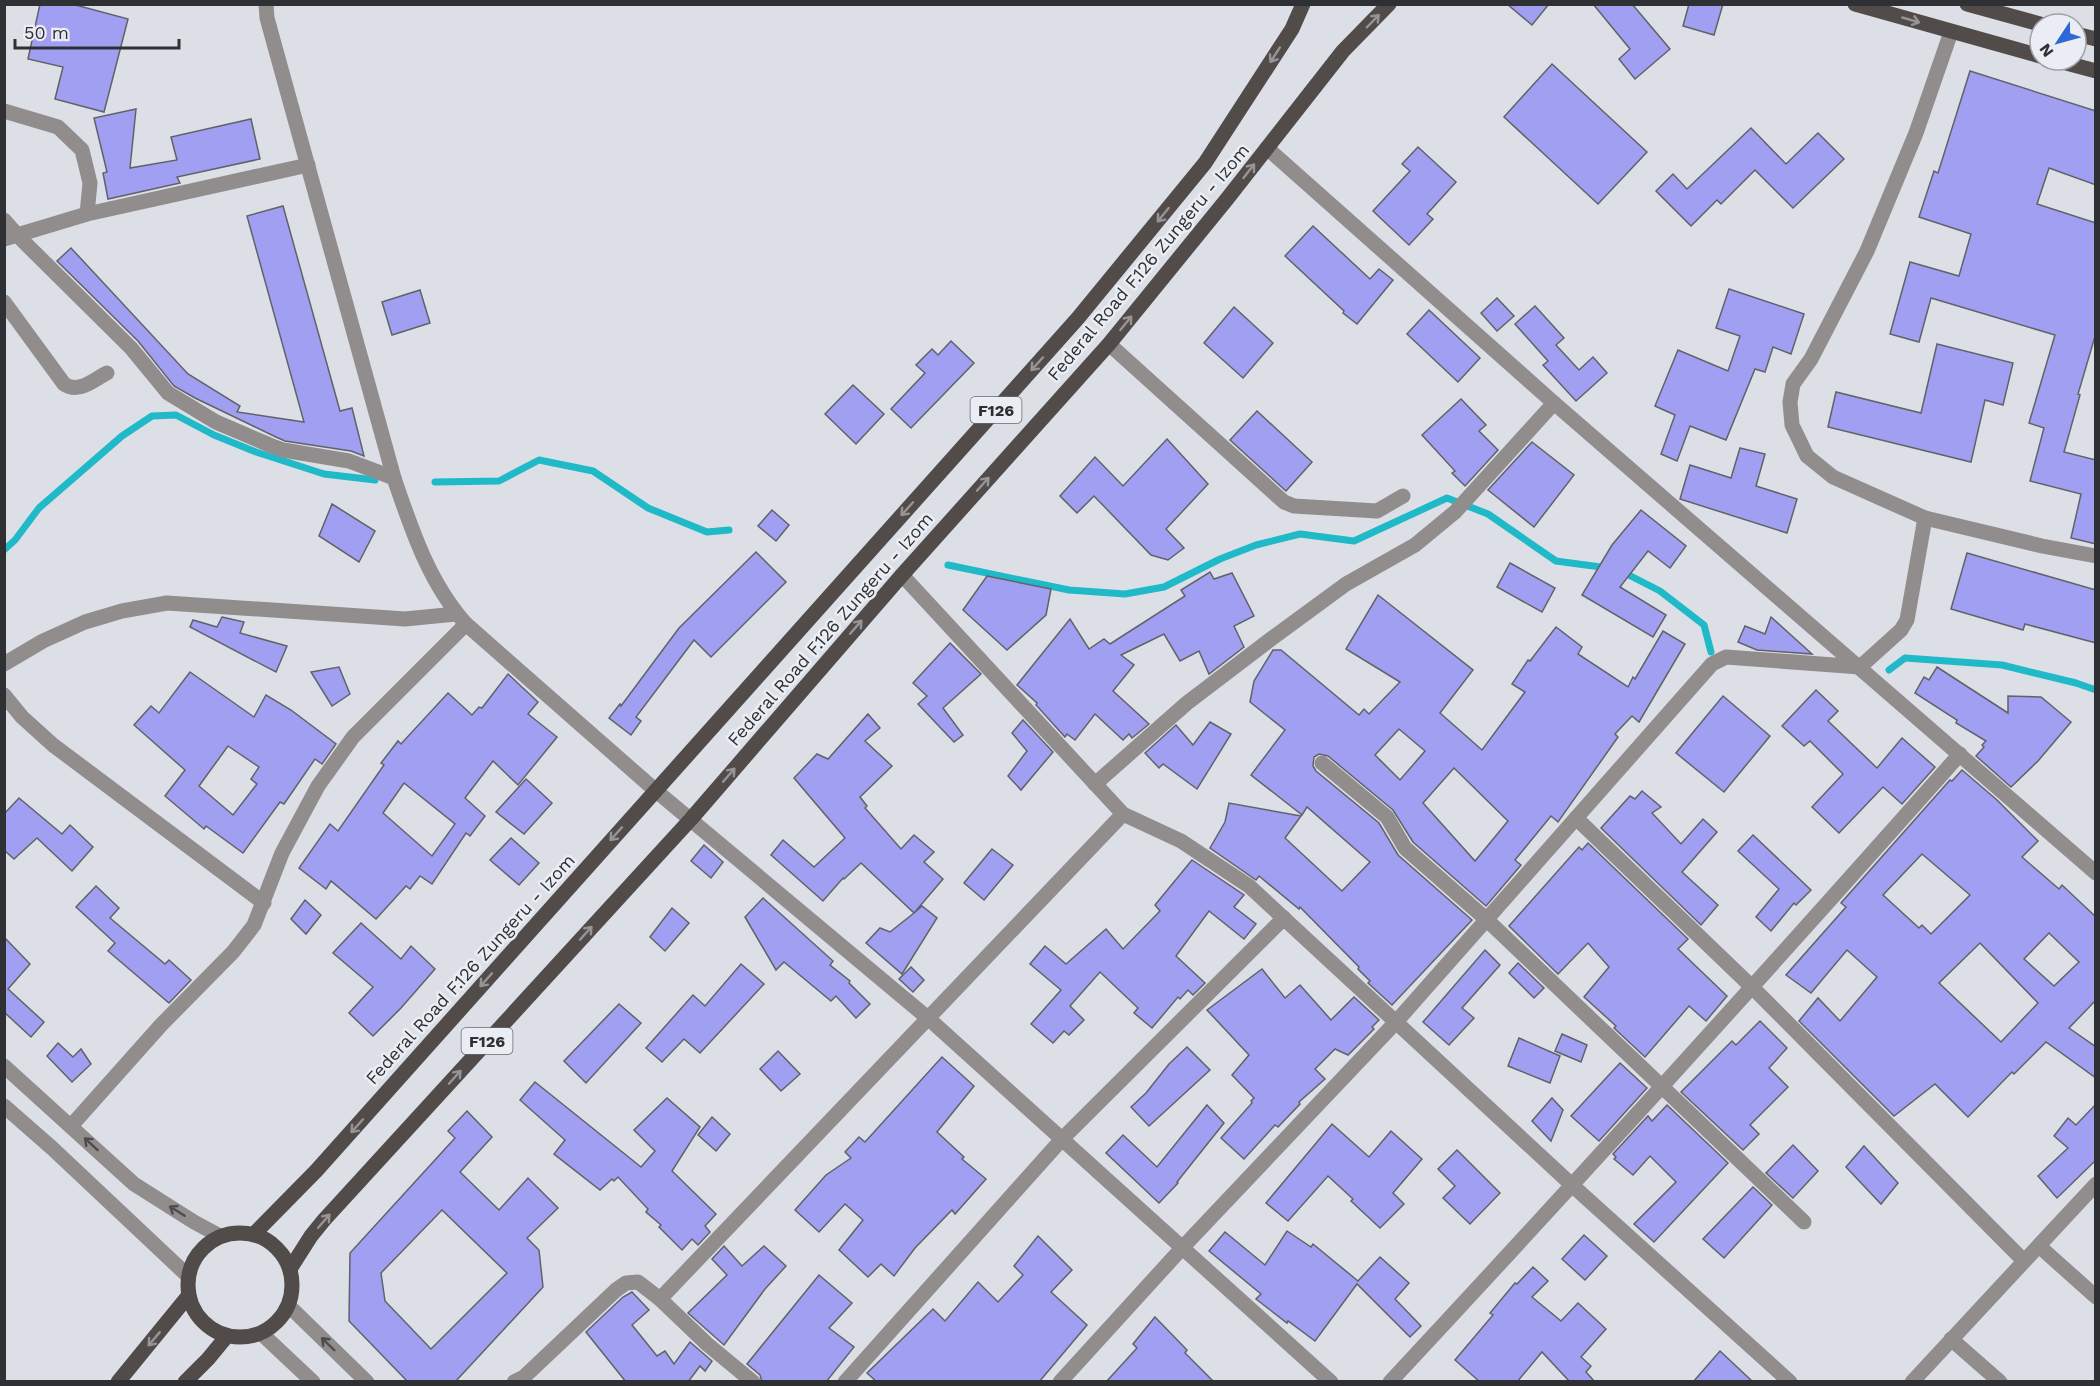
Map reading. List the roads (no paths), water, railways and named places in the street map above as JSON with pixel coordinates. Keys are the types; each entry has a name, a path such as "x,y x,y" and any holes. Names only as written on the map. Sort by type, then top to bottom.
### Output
{"main road":[{"name":"Federal Road F.126 Zungeru - Izom","path":"254,1234 316,1171 1093,300 1205,163 1292,29 1303,4"},
{"name":"Federal Road F.126 Zungeru - Izom","path":"290,1269 324,1220 691,819 902,574 1109,344 1343,51 1389,4"},
{"path":"1855,4 2028,53"},
{"path":"1967,4 2028,21"},
{"path":"237,1233 254,1234 276,1248 290,1269 293,1287 289,1306 278,1322 262,1334 242,1338 227,1336 214,1331 202,1322 193,1309 189,1295 188,1276 194,1259 205,1246 220,1236 237,1233"},
{"path":"118,1382 189,1295"},
{"path":"185,1382 227,1336"}],"street":[{"path":"266,4 267,18 394,478 409,522 436,583 461,619 655,790 929,1019 1332,1382"},
{"path":"1951,32 1916,133 1867,251 1811,359 1793,384 1790,402 1792,425 1807,456 1833,477 1925,518 2042,546 2096,556"},
{"path":"4,111 58,127 82,150 90,183 87,214"},
{"path":"1267,148 1554,403 2096,873"},
{"path":"11,237 87,214 308,165"},
{"path":"4,220 11,237 131,348 168,393 216,422 272,446 283,450 349,461 394,478"},
{"path":"4,302 64,384 79,389 107,373"},
{"path":"1109,344 1284,502 1294,506 1377,511 1403,496"},
{"path":"1095,784 1187,703 1271,639 1346,584 1415,545 1455,512 1554,403"},
{"path":"1060,1382 1183,1247 1396,1022 1718,659 1726,657 1860,667 1901,630 1906,620 1925,518"},
{"path":"902,574 1124,814 1199,851 1248,886 1573,1186 1790,1382"},
{"path":"4,664 44,641 85,622 122,611 167,603 405,619 461,619"},
{"path":"71,1126 161,1025 233,952 254,925 282,852 318,786 353,736 461,619"},
{"path":"4,695 22,717 53,745 264,903"},
{"path":"1390,1382 1753,988 1960,754"},
{"path":"1322,763 1387,817 1406,848 1486,919 1804,1222"},
{"path":"660,1299 1124,814"},
{"path":"1576,818 1753,988 2024,1261"},
{"path":"845,1382 1063,1138 1284,918"},
{"path":"4,1066 134,1184 220,1236"},
{"path":"4,1106 188,1276"},
{"path":"1912,1382 2096,1184"},
{"path":"2039,1246 2096,1297"},
{"path":"514,1382 524,1377 616,1290 626,1283 638,1282 753,1382"},
{"path":"289,1306 366,1382"},
{"path":"262,1334 313,1382"},
{"path":"1951,1339 2000,1382"}],"waterway":[{"path":"4,550 15,540 39,508 122,436 152,416 176,415 214,435 256,452 324,474 375,480"},
{"path":"435,482 499,481 539,460 593,471 648,508 707,532 729,530"},
{"path":"948,565 1069,590 1125,594 1164,587 1220,559 1256,545 1300,534 1354,541 1447,498 1488,514 1556,561 1608,568"},
{"path":"1621,571 1660,591 1704,625 1711,652"},
{"path":"1889,670 1905,658 2002,665 2096,690"}]}
